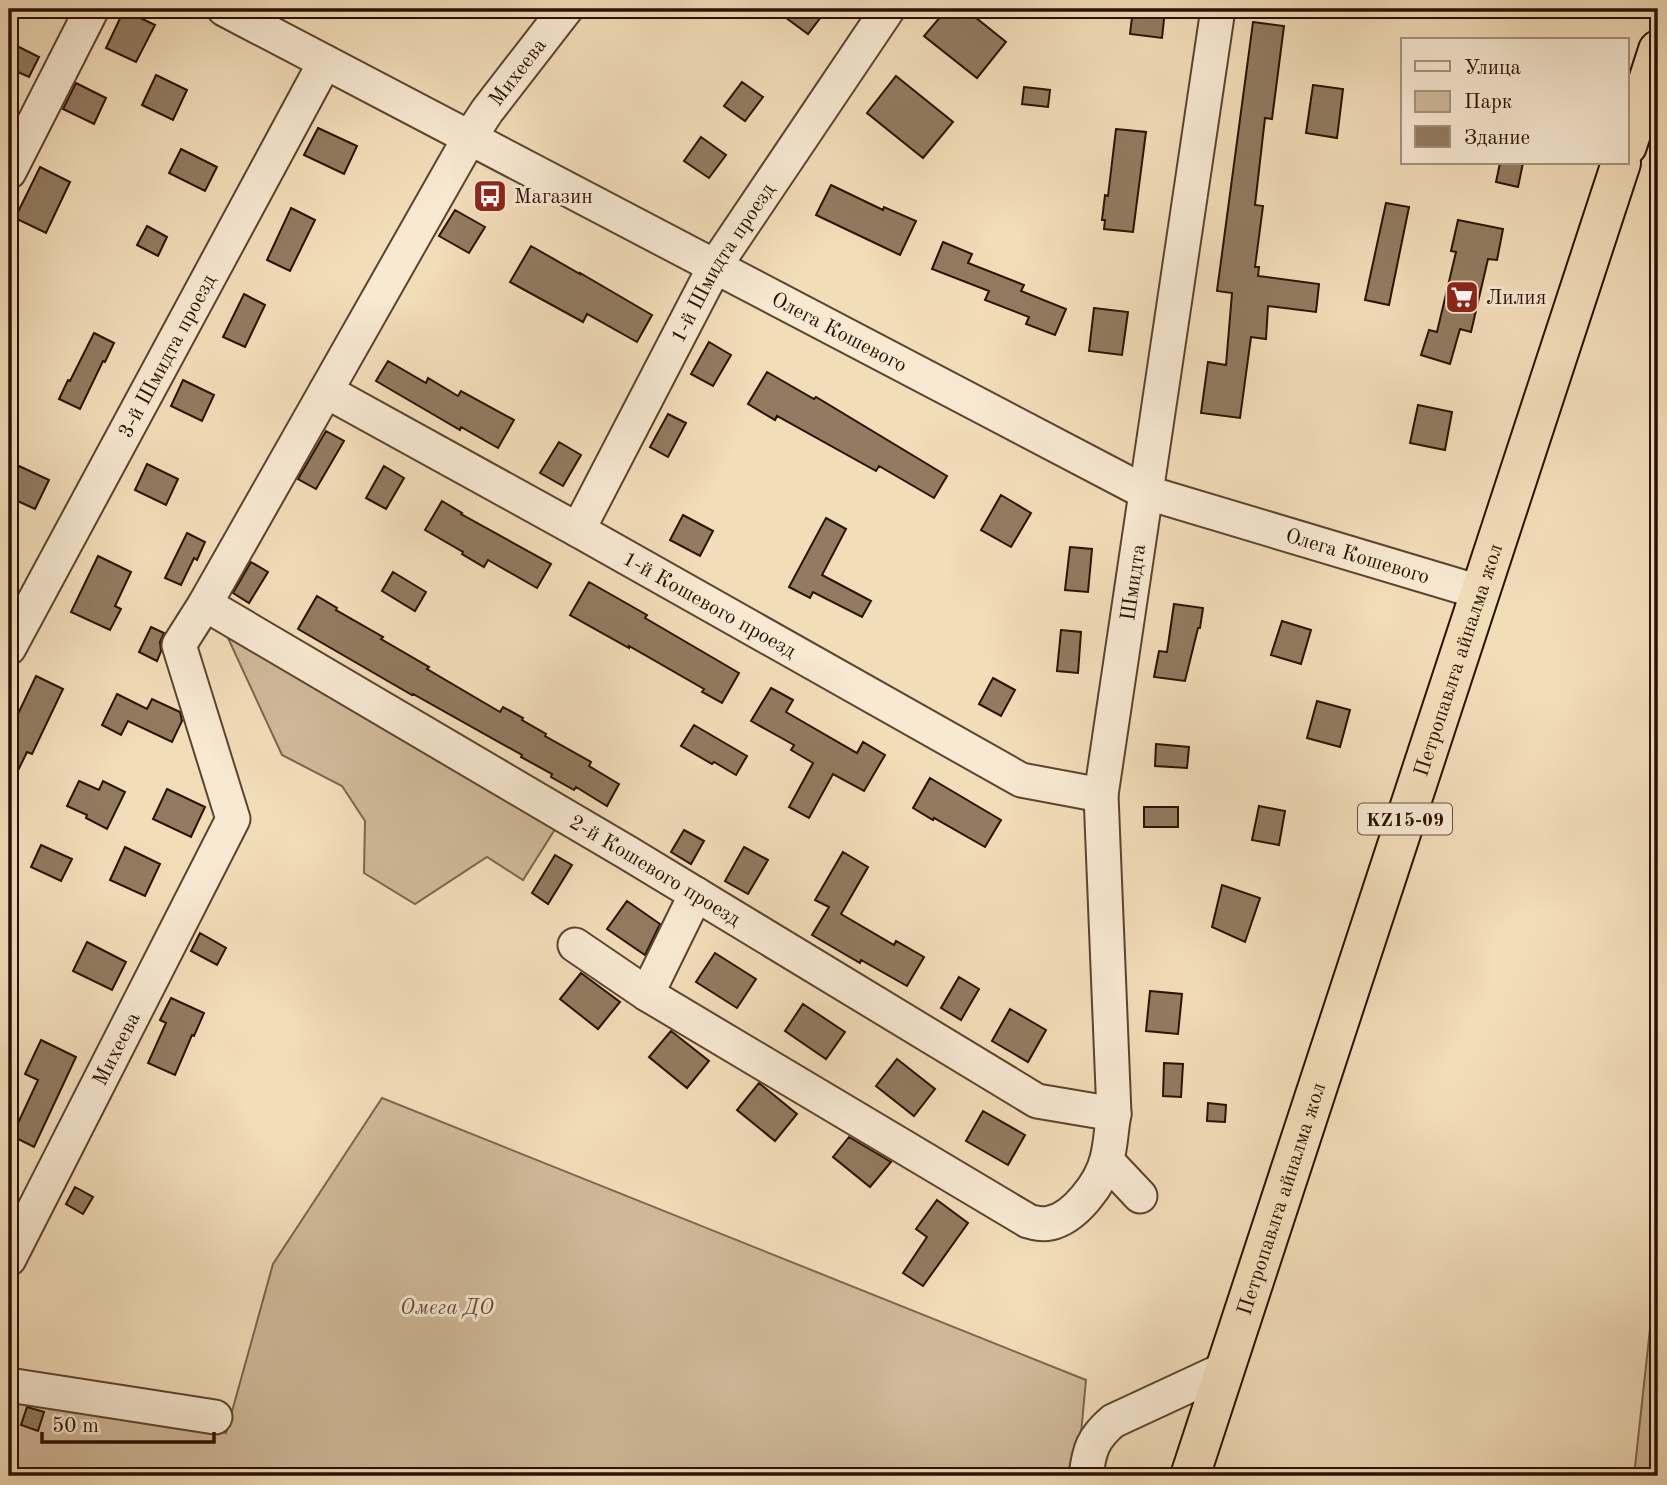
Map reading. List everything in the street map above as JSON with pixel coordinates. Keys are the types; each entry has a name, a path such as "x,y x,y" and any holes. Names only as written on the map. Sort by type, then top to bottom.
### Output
{"highway":[{"path":"1628,143 1658,50"},
{"name":"Петропавлға айналма жол","path":"1190,1476 1621,164"}],"street":[{"path":"9,172 92,9"},
{"name":"Олега Кошевого","path":"225,9 1145,492 1479,592"},
{"name":"Михеева","path":"470,138 487,111 566,9"},
{"name":"1-й Шмидта проезд","path":"578,530 715,266 888,9"},
{"name":"Шмидта","path":"1107,1161 1114,1114 1101,795 1218,9"},
{"name":"3-й Шмидта проезд","path":"9,648 325,62"},
{"path":"205,604 470,138"},
{"name":"1-й Кошевого проезд","path":"326,391 1021,780 1101,795"},
{"name":"Михеева","path":"9,1259 233,818 179,645 205,604"},
{"name":"2-й Кошевого проезд","path":"205,604 696,894 1037,1101 1114,1114"},
{"path":"647,994 696,894"},
{"path":"575,945 647,994 1028,1221 1038,1224 1051,1223 1070,1214 1093,1188 1107,1161 1140,1196"},
{"path":"1086,1476 1092,1445 1114,1421 1225,1369"},
{"path":"9,1385 215,1417"}],"green space":[{"path":"222,625 557,826 523,880 487,857 415,904 364,873 365,821 342,786 282,755"},
{"name":"Омега ДО","path":"382,1098 1086,1380 1077,1476 9,1476 9,1396 226,1433 273,1264"},
{"path":"1658,1305 1658,1476 1634,1476 1650,1329"}],"building":[{"path":"774,9 827,9 808,34"},
{"path":"947,9 965,9 1006,42 977,78 924,36"},
{"path":"1133,9 1165,10 1162,38 1130,34"},
{"path":"124,10 155,25 136,62 106,48"},
{"path":"1253,22 1284,26 1272,119 1265,118 1255,205 1263,206 1255,267 1259,267 1258,276 1319,284 1316,312 1268,306 1266,339 1251,337 1240,418 1201,413 1208,362 1226,365 1232,293 1217,291"},
{"path":"9,42 39,57 29,77 9,68"},
{"path":"156,75 187,90 173,120 142,105"},
{"path":"896,76 953,122 923,158 867,113"},
{"path":"742,82 763,97 745,121 724,106"},
{"path":"76,83 106,98 94,124 63,109"},
{"path":"1313,85 1343,89 1337,138 1306,133"},
{"path":"1024,87 1050,90 1048,107 1022,104"},
{"path":"318,128 357,146 344,174 304,155"},
{"path":"1116,129 1146,132 1133,232 1104,229 1105,220 1102,220 1105,195 1108,196"},
{"path":"701,137 726,155 709,178 684,161"},
{"path":"181,149 217,167 205,191 169,173"},
{"path":"1500,164 1523,164 1518,187 1496,182"},
{"path":"40,167 70,182 46,233 15,218"},
{"path":"831,185 883,210 884,207 916,221 900,255 816,215"},
{"path":"1386,203 1409,207 1389,305 1365,300"},
{"path":"291,208 315,220 290,271 267,260"},
{"path":"455,210 485,227 469,253 439,236"},
{"path":"1458,220 1503,229 1497,260 1488,259 1471,332 1460,329 1450,364 1421,355 1429,330 1437,332 1456,252 1451,251"},
{"path":"147,226 167,237 158,256 137,245"},
{"path":"943,242 972,254 968,263 1024,285 1021,291 1066,309 1055,335 1026,324 1029,317 985,300 989,291 932,269"},
{"path":"531,246 652,315 637,342 587,314 583,322 510,282"},
{"path":"244,294 265,305 245,347 223,337"},
{"path":"1094,308 1128,312 1122,355 1089,351"},
{"path":"94,333 114,343 80,409 59,399"},
{"path":"709,342 731,355 713,386 691,374"},
{"path":"388,361 426,383 428,378 458,396 461,391 514,420 498,448 461,427 460,430 376,381"},
{"path":"767,372 814,399 816,397 947,476 934,498 879,466 876,471 777,416 775,420 748,404"},
{"path":"183,380 214,395 202,421 171,406"},
{"path":"1418,405 1452,412 1445,450 1410,443"},
{"path":"668,414 686,423 668,457 650,447"},
{"path":"326,431 344,441 316,489 298,479"},
{"path":"559,442 581,455 563,486 540,473"},
{"path":"147,464 178,479 166,505 135,490"},
{"path":"19,466 49,480 35,509 9,497 9,488"},
{"path":"384,466 404,478 386,509 366,498"},
{"path":"1001,495 1031,513 1011,547 981,530"},
{"path":"442,501 551,564 537,588 488,560 484,567 425,530"},
{"path":"683,515 713,531 700,556 670,540"},
{"path":"826,518 846,529 822,575 871,601 862,617 813,592 810,598 789,587"},
{"path":"187,533 205,542 181,585 165,578"},
{"path":"1070,547 1092,549 1088,592 1065,590"},
{"path":"98,556 131,572 115,606 121,609 110,630 71,612"},
{"path":"251,562 268,572 249,603 233,593"},
{"path":"393,572 426,592 415,611 382,591"},
{"path":"589,582 739,673 722,703 702,692 704,689 570,615"},
{"path":"317,596 429,667 427,669 500,712 503,707 523,718 522,720 546,734 545,736 591,762 589,766 619,784 607,806 576,787 574,790 551,777 552,774 521,757 522,755 298,629"},
{"path":"1174,604 1203,608 1185,681 1154,677 1159,651 1167,652"},
{"path":"1282,621 1311,630 1301,664 1271,655"},
{"path":"151,627 164,633 157,661 139,652"},
{"path":"1061,630 1081,632 1078,673 1057,671"},
{"path":"36,676 63,689 32,754 27,752 9,789 9,725 14,714 17,716"},
{"path":"993,678 1015,690 1001,716 979,704"},
{"path":"771,688 793,700 786,712 857,753 863,742 885,755 864,791 833,774 809,818 789,807 813,763 791,750 794,745 751,721"},
{"path":"117,694 147,709 152,699 180,712 182,721 172,742 128,721 121,735 102,725"},
{"path":"1317,701 1350,710 1340,747 1307,738"},
{"path":"694,725 747,756 736,775 681,746"},
{"path":"1156,744 1189,747 1187,768 1155,766"},
{"path":"930,778 1001,820 985,847 913,808"},
{"path":"79,781 99,790 103,781 125,792 107,829 86,818 87,815 67,806"},
{"path":"167,789 205,807 191,837 153,819"},
{"path":"1259,806 1285,811 1279,845 1252,840"},
{"path":"1144,807 1178,807 1178,827 1144,827"},
{"path":"684,830 704,841 691,864 671,852"},
{"path":"41,845 72,859 61,881 31,867"},
{"path":"125,847 160,864 145,896 110,880"},
{"path":"744,847 768,860 748,894 725,881"},
{"path":"843,852 868,867 841,914 894,945 896,941 924,957 907,986 812,935 829,907 815,900"},
{"path":"555,855 572,865 548,904 532,893"},
{"path":"1222,885 1260,898 1245,942 1212,927"},
{"path":"627,901 660,924 645,955 607,929"},
{"path":"200,933 226,948 217,965 191,951"},
{"path":"87,942 126,962 112,990 73,971"},
{"path":"715,953 756,979 737,1008 696,982"},
{"path":"581,973 620,1002 598,1029 560,999"},
{"path":"959,977 979,989 961,1020 941,1008"},
{"path":"1150,991 1182,994 1178,1034 1146,1031"},
{"path":"171,998 204,1013 175,1075 148,1063 166,1023 160,1020"},
{"path":"803,1004 845,1032 826,1059 785,1031"},
{"path":"1010,1009 1046,1030 1028,1062 992,1041"},
{"path":"671,1031 709,1061 687,1088 649,1057"},
{"path":"41,1040 76,1057 34,1147 12,1136 38,1080 25,1074"},
{"path":"897,1059 935,1089 914,1116 876,1086"},
{"path":"1164,1063 1183,1064 1181,1097 1163,1096"},
{"path":"759,1083 797,1114 775,1141 737,1110"},
{"path":"1208,1103 1226,1105 1225,1122 1207,1121"},
{"path":"983,1111 1025,1135 1008,1165 966,1141"},
{"path":"849,1137 891,1162 870,1187 833,1157"},
{"path":"75,1187 93,1197 83,1214 66,1204"},
{"path":"937,1200 968,1223 923,1286 903,1273 927,1237 916,1229"},
{"path":"27,1407 44,1412 38,1431 21,1425"}],"place":[{"name":"Магазин","path":"490,196"},
{"name":"Лилия","path":"1462,297"}]}
